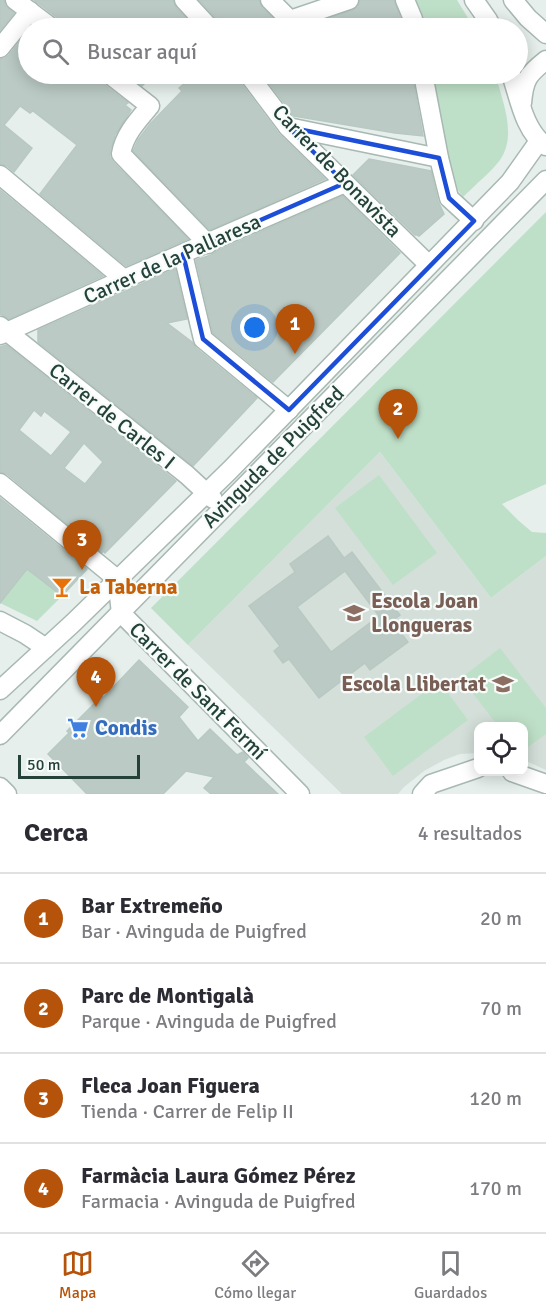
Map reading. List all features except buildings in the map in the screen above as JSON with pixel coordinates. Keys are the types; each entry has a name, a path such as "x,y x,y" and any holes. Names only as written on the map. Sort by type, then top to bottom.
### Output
{"street":[{"path":"15,0 39,18"},
{"path":"184,0 201,18"},
{"path":"270,0 288,18"},
{"path":"296,18 349,0"},
{"path":"405,0 412,18"},
{"path":"474,0 487,18"},
{"path":"513,0 546,34"},
{"path":"24,18 30,11"},
{"path":"0,48 18,26"},
{"path":"528,77 546,60"},
{"path":"122,84 150,106 126,138 121,154 208,244"},
{"name":"Carrer de Bonavista","path":"256,84 288,127 429,265"},
{"path":"425,84 449,198 474,220"},
{"path":"515,84 528,125 543,143"},
{"path":"522,107 525,84"},
{"path":"288,127 439,158"},
{"name":"Avinguda de Puigfred","path":"0,690 206,493 289,410 474,220 543,143"},
{"path":"0,175 124,279"},
{"name":"Avinguda de Puigfred","path":"0,735 222,508 357,383 546,180"},
{"name":"Carrer de la Pallaresa","path":"2,331 345,183"},
{"path":"183,254 203,339 289,410"},
{"name":"Carrer de Carles I","path":"2,331 187,475 222,508"},
{"path":"0,483 117,579"},
{"name":"Carrer de Sant Fermí","path":"117,579 121,613 300,794"},
{"path":"0,621 46,648"},
{"path":"422,794 431,784 474,769"},
{"path":"525,776 546,784"},
{"path":"0,787 7,794"}],"highlighted area":[{"path":"288,127 439,158 449,198 474,221 289,410 203,339 183,254 345,183"}],"shaded area":[{"name":"Escola Joan Llongueras","path":"380,452 491,598 546,556 546,770 528,762 528,722 474,722 474,753 460,754 444,760 424,771 398,794 342,794 188,645"}],"green space":[{"path":"412,0 457,0 468,18 419,18"},
{"path":"433,84 498,84 507,119 508,140 505,151 488,174 463,197 450,179"},
{"path":"546,212 546,484 502,504 532,532 546,533 546,556 491,598 380,452 188,645 151,608"},
{"path":"379,475 437,553 393,585 335,508"},
{"path":"27,569 62,596 37,621 0,603"},
{"path":"500,648 546,708 546,734 528,747 528,722 495,722 461,678"},
{"path":"439,681 468,720 393,776 364,737"}],"place":[{"name":"Bar Extremeño","path":"295,354"},
{"name":"Parc de Montigalà","path":"398,439"},
{"name":"Fleca Joan Figuera","path":"82,570"},
{"name":"La Taberna","path":"62,587"},
{"name":"Escola Joan Llongueras","path":"354,613"},
{"name":"Escola Llibertat","path":"503,684"},
{"name":"Farmàcia Laura Gómez Pérez","path":"96,707"},
{"name":"Condis","path":"78,728"}]}
